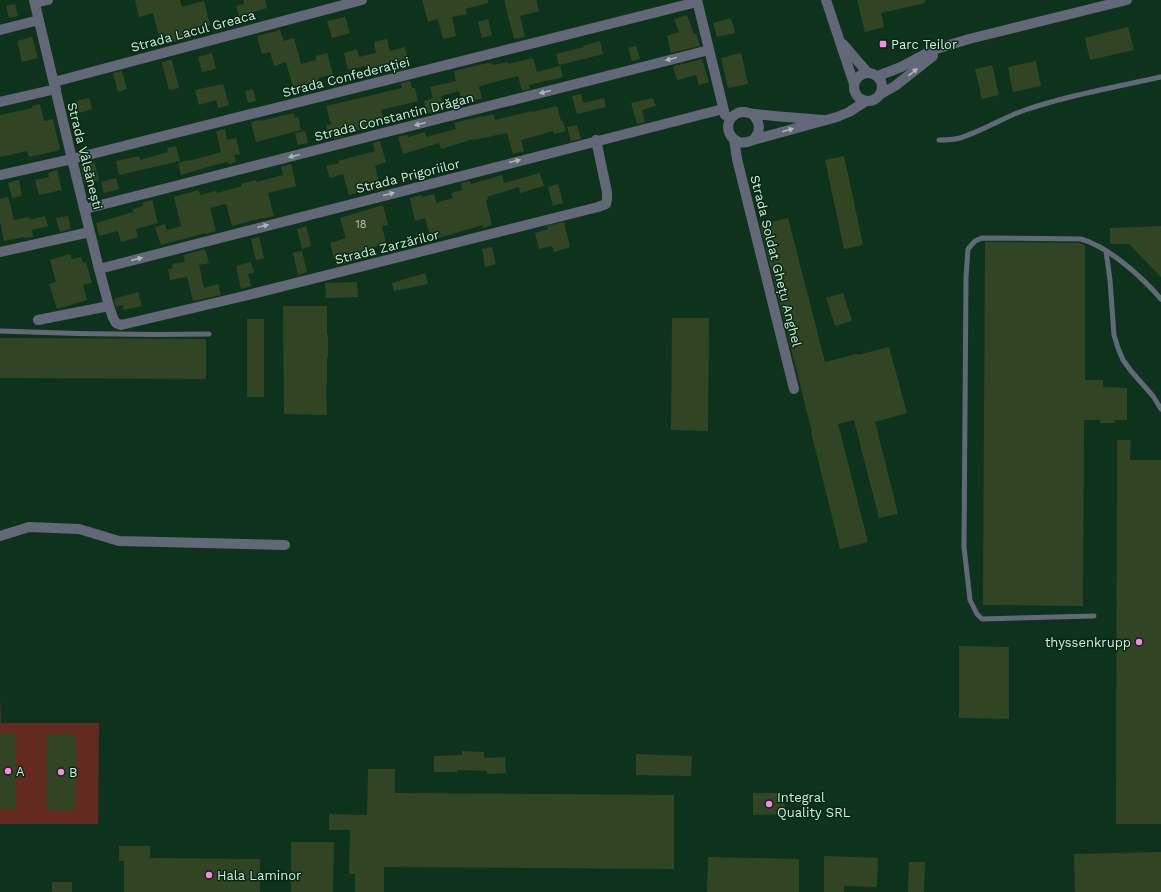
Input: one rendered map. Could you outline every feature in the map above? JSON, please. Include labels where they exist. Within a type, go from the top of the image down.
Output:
[{"type":"street","points":[[35,2],[48,0]]},
{"type":"street","name":"Strada Lacul Greaca","points":[[0,102],[55,85],[362,0]]},
{"type":"street","points":[[826,0],[855,89],[862,100],[866,101]]},
{"type":"street","points":[[878,76],[948,45],[1127,0]]},
{"type":"street","points":[[697,1],[729,131],[734,139],[743,143],[843,115],[866,101],[874,100],[895,86],[924,62],[948,45]]},
{"type":"street","name":"Strada Confederației","points":[[0,175],[72,159],[697,1]]},
{"type":"street","name":"Strada Vâlsănești","points":[[35,2],[84,209],[114,321]]},
{"type":"street","points":[[0,30],[39,20]]},
{"type":"street","points":[[839,39],[867,72],[878,76],[883,84],[881,94]]},
{"type":"street","name":"Strada Constantin Drăgan","points":[[84,209],[709,50]]},
{"type":"street","points":[[854,109],[856,79],[867,72]]},
{"type":"street","points":[[723,109],[737,113]]},
{"type":"street","name":"Strada Prigoriilor","points":[[99,269],[596,140],[723,109]]},
{"type":"street","points":[[728,126],[732,116],[742,112],[823,120]]},
{"type":"street","points":[[752,114],[756,118],[759,127],[753,140]]},
{"type":"street","name":"Strada Soldat Ghețu Anghel","points":[[734,139],[794,389]]},
{"type":"street","name":"Strada Zarzărilor","points":[[114,321],[121,325],[598,208],[606,204],[608,199],[596,140]]},
{"type":"street","points":[[0,252],[90,232]]},
{"type":"street","points":[[38,320],[109,306]]},
{"type":"street","points":[[0,536],[29,527],[79,529],[119,541],[285,545]]},
{"type":"lane","points":[[939,140],[959,138],[979,131],[1025,110],[1058,100],[1161,77]]},
{"type":"lane","points":[[1094,616],[982,619],[977,614],[970,600],[964,547],[966,277],[968,249],[975,241],[982,238],[1081,239],[1092,242],[1126,265],[1161,299]]},
{"type":"lane","points":[[1106,251],[1114,334],[1118,348],[1131,371],[1153,396],[1161,409]]},
{"type":"lane","points":[[112,334],[114,321]]},
{"type":"lane","points":[[0,331],[65,334],[209,334]]},
{"type":"shaded area","points":[[0,697],[1,723],[99,723],[98,824],[0,824]]},
{"type":"building","points":[[135,0],[180,0],[182,7],[204,1],[210,25],[190,30],[192,38],[169,43],[168,39],[160,41],[153,13],[139,17]]},
{"type":"building","points":[[243,0],[265,0],[267,8],[239,16],[236,6],[244,4]]},
{"type":"building","points":[[422,0],[488,0],[488,3],[465,9],[467,14],[452,17],[456,36],[443,39],[438,19],[428,22]]},
{"type":"building","points":[[504,0],[536,0],[539,11],[520,16],[525,37],[514,39]]},
{"type":"building","points":[[857,0],[925,0],[925,3],[881,13],[884,27],[865,32]]},
{"type":"building","points":[[15,4],[18,16],[9,18],[6,6]]},
{"type":"building","points":[[687,15],[694,34],[696,33],[700,46],[671,53],[667,36],[679,32],[674,19]]},
{"type":"building","points":[[345,17],[350,33],[332,38],[327,21]]},
{"type":"building","points":[[731,18],[735,33],[717,37],[713,23]]},
{"type":"building","points":[[488,19],[492,35],[482,38],[478,22]]},
{"type":"building","points":[[1128,27],[1134,50],[1090,60],[1085,38]]},
{"type":"building","points":[[280,30],[284,41],[294,38],[301,64],[316,60],[316,56],[327,53],[333,74],[318,78],[319,81],[301,86],[303,90],[294,92],[286,62],[274,66],[270,52],[262,54],[257,36]]},
{"type":"building","points":[[32,37],[38,58],[22,62],[17,41]]},
{"type":"building","points":[[387,39],[390,51],[405,47],[410,67],[397,71],[396,68],[379,72],[379,74],[368,77],[365,66],[348,70],[344,53],[357,49],[359,57],[376,53],[374,42]]},
{"type":"building","points":[[600,41],[603,54],[559,65],[556,54],[584,47],[583,46]]},
{"type":"building","points":[[636,46],[640,59],[632,61],[628,48]]},
{"type":"building","points":[[212,53],[216,69],[202,72],[198,57]]},
{"type":"building","points":[[741,53],[748,84],[728,88],[721,58]]},
{"type":"building","points":[[533,58],[537,72],[560,66],[563,77],[529,85],[530,89],[522,91],[518,76],[479,86],[482,98],[462,104],[459,91],[441,96],[445,110],[427,114],[424,101],[433,98],[430,87],[456,81],[454,71],[483,64],[492,63],[493,65],[508,62],[508,64]]},
{"type":"building","points":[[702,59],[709,82],[699,85],[696,75],[677,80],[674,66]]},
{"type":"building","points":[[172,60],[179,88],[169,90],[162,62]]},
{"type":"building","points":[[1036,61],[1041,86],[1013,92],[1008,67]]},
{"type":"building","points":[[992,65],[999,95],[982,99],[975,69]]},
{"type":"building","points":[[122,71],[127,89],[118,92],[113,73]]},
{"type":"building","points":[[410,81],[412,88],[415,88],[418,101],[381,110],[384,121],[379,122],[379,125],[342,134],[343,137],[334,139],[333,133],[328,134],[326,125],[331,124],[326,106],[402,88],[401,83]]},
{"type":"building","points":[[223,84],[229,105],[218,108],[216,100],[199,105],[195,90]]},
{"type":"building","points":[[253,89],[256,101],[248,103],[245,91]]},
{"type":"building","points":[[581,94],[583,103],[604,98],[606,107],[577,114],[572,96]]},
{"type":"building","points":[[89,98],[92,109],[79,113],[76,101]]},
{"type":"building","points":[[653,98],[656,106],[642,110],[645,122],[637,124],[631,103]]},
{"type":"building","points":[[40,104],[44,121],[53,119],[60,150],[29,157],[27,151],[0,157],[0,115],[32,108],[32,106]]},
{"type":"building","points":[[557,106],[561,121],[563,121],[566,131],[554,134],[553,131],[521,140],[524,151],[513,154],[507,133],[473,139],[441,149],[439,143],[403,154],[398,137],[408,135],[408,137],[425,132],[426,137],[456,129],[454,123],[482,116],[494,114],[495,120]]},
{"type":"building","points":[[294,113],[295,118],[298,117],[301,130],[256,142],[251,122]]},
{"type":"building","points":[[577,125],[581,139],[571,141],[567,127]]},
{"type":"building","points":[[225,129],[227,140],[236,138],[240,154],[234,155],[236,162],[214,165],[181,175],[178,163],[221,152],[216,131]]},
{"type":"building","points":[[305,131],[308,143],[298,145],[295,133]]},
{"type":"building","points":[[380,141],[386,162],[375,166],[380,187],[349,195],[343,174],[330,178],[326,166],[339,163],[338,161],[375,151],[373,143]]},
{"type":"building","points":[[176,146],[180,161],[119,175],[116,161],[139,156],[140,160],[168,152],[167,148]]},
{"type":"building","points":[[844,156],[863,245],[844,249],[825,160]]},
{"type":"building","points":[[94,161],[99,180],[85,184],[80,164]]},
{"type":"building","points":[[291,164],[296,186],[268,193],[274,216],[232,226],[226,204],[210,208],[216,231],[161,245],[155,227],[165,224],[167,230],[181,226],[174,197],[199,190],[200,195],[216,191],[217,193],[242,186],[241,184],[256,180],[257,182],[283,175],[281,167]]},
{"type":"building","points":[[57,170],[62,190],[39,195],[35,180],[49,177],[48,173]]},
{"type":"building","points":[[540,173],[544,186],[520,193],[519,187],[487,197],[488,200],[486,200],[492,225],[483,228],[483,225],[431,240],[425,218],[415,221],[410,198],[434,194],[436,203],[453,198],[451,193],[462,190],[461,183],[470,181],[471,184],[502,175],[504,183]]},
{"type":"building","points":[[116,178],[119,189],[104,193],[101,182]]},
{"type":"building","points":[[19,180],[22,196],[12,198],[8,183]]},
{"type":"building","points":[[558,184],[563,203],[553,206],[548,187]]},
{"type":"building","points":[[8,197],[14,220],[29,217],[29,220],[45,216],[48,226],[32,230],[33,237],[24,237],[4,241],[0,221],[0,199]]},
{"type":"building","points":[[152,200],[158,223],[136,229],[138,237],[121,242],[118,231],[99,236],[96,223],[133,212],[133,209],[143,206],[142,203]]},
{"type":"building","points":[[383,205],[388,225],[382,226],[386,243],[362,251],[364,258],[336,266],[330,243],[346,238],[340,218]]},
{"type":"building","points":[[68,216],[71,229],[60,232],[56,218]]},
{"type":"building","points":[[788,218],[825,362],[889,347],[907,413],[875,422],[898,514],[879,518],[854,420],[838,424],[868,542],[840,549],[760,225]]},
{"type":"building","points":[[564,222],[570,247],[554,252],[552,246],[539,249],[535,233],[548,229],[547,226]]},
{"type":"building","points":[[306,226],[311,246],[302,249],[297,229]]},
{"type":"building","points":[[1161,226],[1161,277],[1129,244],[1110,244],[1110,228]]},
{"type":"building","points":[[259,237],[264,258],[256,260],[251,239]]},
{"type":"building","points":[[985,242],[1080,243],[1085,245],[1085,380],[1103,380],[1103,387],[1127,388],[1127,420],[1115,420],[1115,423],[1100,423],[1100,420],[1084,420],[1083,606],[983,605]]},
{"type":"building","points":[[492,247],[496,264],[485,267],[482,249]]},
{"type":"building","points":[[205,249],[209,263],[199,265],[204,288],[218,284],[221,295],[193,301],[187,277],[170,280],[168,269],[173,268],[172,264],[185,262],[183,255]]},
{"type":"building","points":[[302,251],[307,272],[298,275],[293,253]]},
{"type":"building","points":[[70,254],[72,259],[81,257],[83,263],[86,262],[92,283],[83,285],[87,300],[57,309],[49,284],[56,282],[50,260]]},
{"type":"building","points":[[251,262],[254,273],[248,274],[251,286],[241,289],[236,266]]},
{"type":"building","points":[[425,273],[428,284],[394,291],[392,283]]},
{"type":"building","points":[[357,282],[358,297],[326,298],[325,283]]},
{"type":"building","points":[[138,292],[142,306],[124,310],[122,305],[116,307],[114,299]]},
{"type":"building","points":[[843,293],[852,321],[835,326],[826,298]]},
{"type":"building","points":[[283,306],[327,306],[327,415],[284,414]]},
{"type":"building","points":[[672,318],[709,318],[708,431],[671,430]]},
{"type":"building","points":[[247,319],[264,319],[264,397],[247,397]]},
{"type":"building","points":[[0,338],[206,339],[206,379],[0,378]]},
{"type":"building","name":"thyssenkrupp","points":[[1117,440],[1131,440],[1130,460],[1161,460],[1161,824],[1116,824]]},
{"type":"building","points":[[959,646],[1009,647],[1009,719],[959,718]]},
{"type":"building","name":"A","points":[[0,733],[16,733],[16,809],[0,809]]},
{"type":"building","name":"B","points":[[47,734],[76,735],[75,811],[47,810]]},
{"type":"building","points":[[462,751],[484,752],[484,758],[505,757],[506,773],[487,774],[487,771],[457,770],[457,772],[434,772],[434,756],[462,755]]},
{"type":"building","points":[[636,754],[692,756],[691,776],[636,775]]},
{"type":"building","points":[[368,769],[395,769],[395,793],[674,795],[674,869],[384,867],[384,892],[355,892],[355,874],[349,874],[350,830],[329,830],[329,814],[367,815]]},
{"type":"building","name":"Integral Quality SRL","points":[[753,793],[784,793],[785,814],[753,815]]},
{"type":"building","points":[[291,842],[334,842],[333,892],[291,892]]},
{"type":"building","name":"Hala Laminor","points":[[119,846],[150,846],[150,858],[260,859],[260,892],[124,892],[124,861],[119,861]]},
{"type":"building","points":[[1161,852],[1161,892],[1075,892],[1074,854]]},
{"type":"building","points":[[824,856],[878,858],[877,887],[844,886],[844,892],[824,892]]},
{"type":"building","points":[[708,857],[799,859],[799,892],[707,892]]},
{"type":"building","points":[[909,862],[925,862],[924,892],[908,892]]},
{"type":"building","points":[[52,882],[72,882],[72,892],[52,892]]},
{"type":"place","name":"Parc Teilor","points":[[883,44]]},
{"type":"place","name":"thyssenkrupp","points":[[1139,642]]},
{"type":"place","name":"A","points":[[8,771]]},
{"type":"place","name":"B","points":[[61,772]]},
{"type":"place","name":"Integral Quality SRL","points":[[769,804]]},
{"type":"place","name":"Hala Laminor","points":[[209,875]]}]
